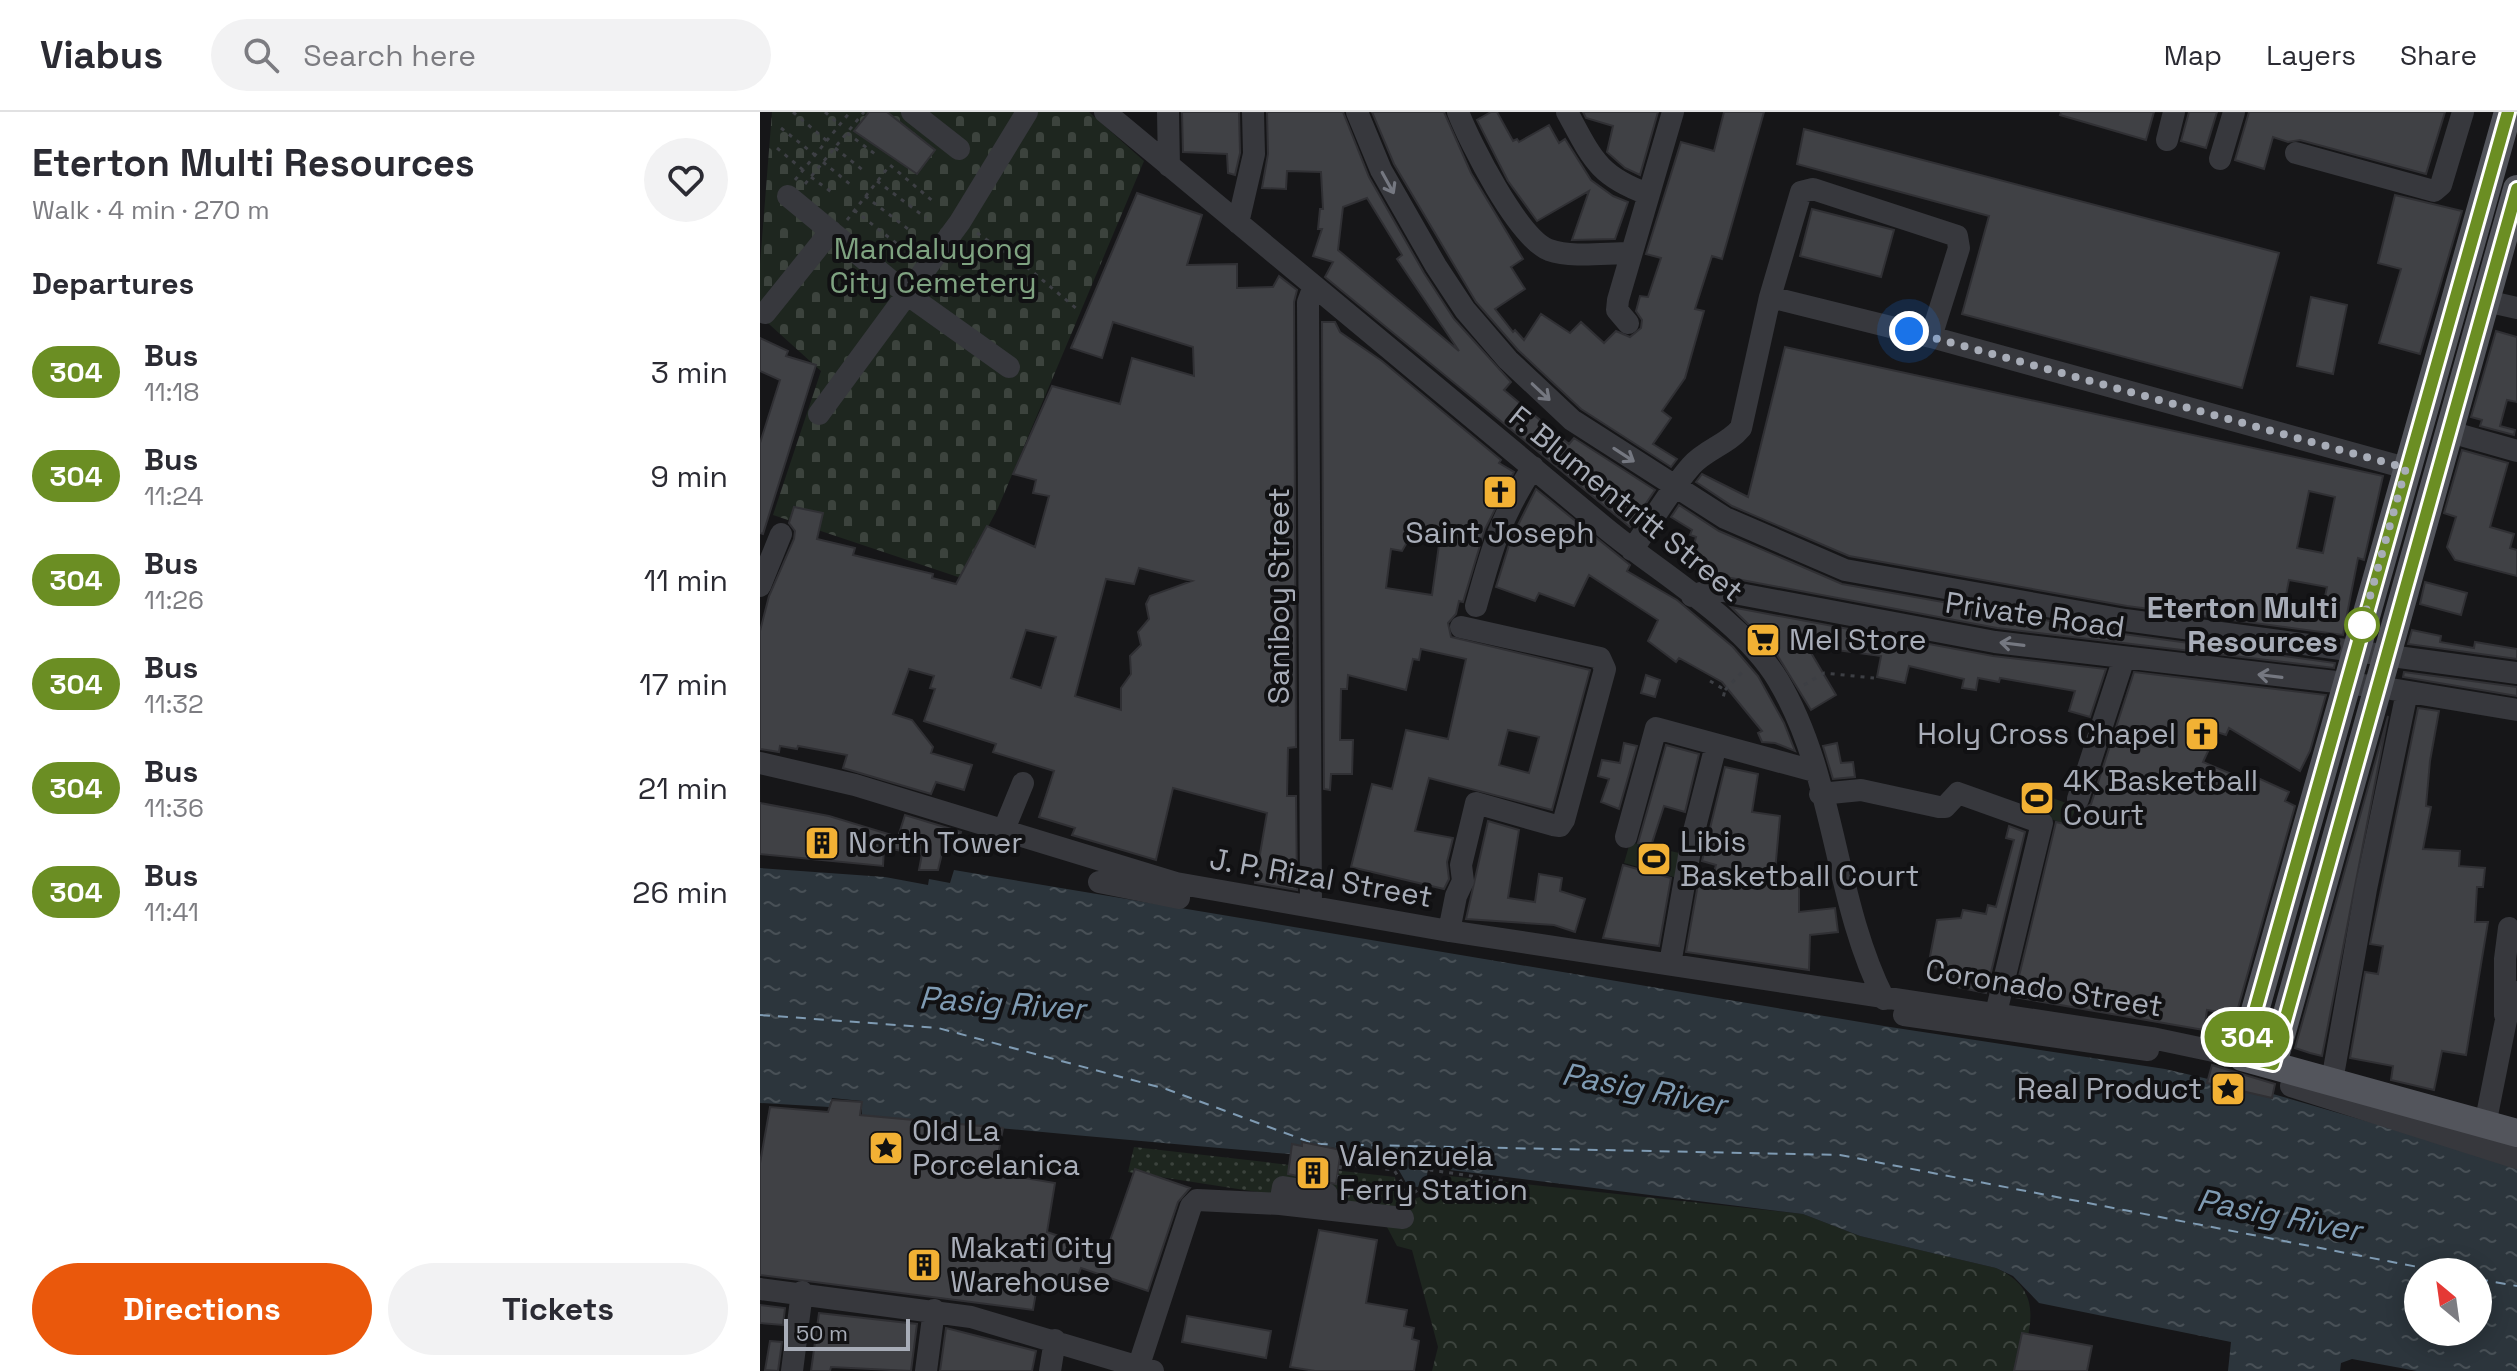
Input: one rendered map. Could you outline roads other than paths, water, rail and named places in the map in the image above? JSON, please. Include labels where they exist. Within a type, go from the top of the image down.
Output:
[{"type":"main road","points":[[2242,1057],[2348,685],[2355,649],[2503,113]]},
{"type":"main road","points":[[2273,1064],[2486,301],[2508,254],[2517,189]]},
{"type":"main road","name":"Coronado Street","points":[[2242,1057],[2517,1133]]},
{"type":"street","points":[[912,112],[959,149]]},
{"type":"street","points":[[819,414],[960,222],[1027,112]]},
{"type":"street","name":"F. Blumentritt Street","points":[[1105,112],[1632,550],[1692,596],[1759,655],[1786,695],[1814,771],[1855,926],[1884,999]]},
{"type":"street","points":[[1168,112],[1169,166]]},
{"type":"street","points":[[1238,223],[1254,154],[1253,112]]},
{"type":"street","points":[[1357,112],[1381,170],[1465,310],[1508,360],[1572,420],[1675,489],[1725,518],[1845,570],[2125,620],[2517,673]]},
{"type":"street","points":[[1458,112],[1493,178],[1538,245],[1557,252],[1629,253]]},
{"type":"street","points":[[1567,112],[1605,174],[1616,183],[1648,194]]},
{"type":"street","points":[[1628,323],[1617,310],[1629,253],[1673,112]]},
{"type":"street","points":[[2167,140],[2174,112]]},
{"type":"street","points":[[2220,159],[2234,112]]},
{"type":"street","points":[[2296,153],[2434,191],[2441,185],[2463,112]]},
{"type":"street","points":[[1632,550],[1702,455],[1730,442],[1741,428],[1770,297],[1801,192],[1813,189],[1957,236],[1959,248],[1931,337]]},
{"type":"street","points":[[792,192],[834,233],[908,295],[1009,367]]},
{"type":"street","points":[[765,313],[834,233]]},
{"type":"street","name":"Saniboy Street","points":[[1311,906],[1308,302],[1314,286]]},
{"type":"street","points":[[1770,297],[1931,337],[2406,468]]},
{"type":"street","points":[[2486,301],[2517,308]]},
{"type":"street","points":[[2450,432],[2517,451]]},
{"type":"street","points":[[1476,606],[1496,532],[1506,508],[1533,467]]},
{"type":"street","points":[[760,586],[781,534]]},
{"type":"street","name":"Private Road","points":[[1692,596],[1713,589],[1995,642],[2379,687],[2517,710]]},
{"type":"street","points":[[1449,931],[1456,896],[1463,881],[1461,865],[1476,803],[1560,826],[1605,669],[1600,658],[1461,627]]},
{"type":"street","points":[[2078,799],[2124,658]]},
{"type":"street","points":[[2332,1081],[2366,889],[2407,692]]},
{"type":"street","points":[[1626,837],[1656,728],[1814,771]]},
{"type":"street","points":[[1670,964],[1692,839],[1716,745]]},
{"type":"street","name":"J. P. Rizal Street","points":[[760,763],[855,785],[1176,883],[1449,931],[1884,999]]},
{"type":"street","points":[[1003,832],[1023,783]]},
{"type":"street","points":[[1820,794],[1861,790],[1945,807],[1958,793],[2042,823],[1996,1013]]},
{"type":"street","points":[[1099,882],[1219,906],[1532,950],[1945,1022],[2148,1050]]},
{"type":"street","points":[[2511,1011],[2505,959],[2514,927]]},
{"type":"street","points":[[2485,1125],[2517,992]]},
{"type":"street","name":"Coronado Street","points":[[1884,999],[2152,1038],[2242,1057]]},
{"type":"street","points":[[2291,1086],[2517,1158]]},
{"type":"street","points":[[760,1289],[934,1310],[1055,1340],[1146,1370],[1191,1206],[1205,1198],[1403,1218]]},
{"type":"street","points":[[792,1371],[802,1292]]},
{"type":"street","points":[[926,1371],[934,1310]]},
{"type":"street","points":[[1050,1371],[1055,1340]]},
{"type":"water","name":"Pasig River","points":[[760,868],[885,877],[928,885],[929,879],[950,883],[954,870],[1890,1027],[2165,1069],[2273,1094],[2517,1165],[2517,1371],[2417,1371],[2352,1359],[2341,1363],[2340,1371],[2228,1371],[2231,1342],[2039,1303],[2013,1276],[1996,1268],[1860,1236],[1803,1214],[1434,1168],[1428,1169],[1426,1181],[1420,1181],[1418,1187],[1408,1186],[1397,1167],[1340,1160],[1340,1149],[1303,1142],[1302,1146],[1292,1145],[1290,1154],[862,1117],[862,1101],[832,1098],[829,1107],[760,1103]]},
{"type":"place","name":"Saint Joseph","points":[[1500,492]]},
{"type":"place","name":"Eterton Multi Resources","points":[[2362,625]]},
{"type":"place","name":"Mel Store","points":[[1763,640]]},
{"type":"place","name":"Holy Cross Chapel","points":[[2202,734]]},
{"type":"place","name":"4K Basketball Court","points":[[2037,798]]},
{"type":"place","name":"North Tower","points":[[822,843]]},
{"type":"place","name":"Libis Basketball Court","points":[[1654,859]]},
{"type":"place","name":"Real Product","points":[[2228,1089]]},
{"type":"place","name":"Old La Porcelanica","points":[[886,1148]]},
{"type":"place","name":"Valenzuela Ferry Station","points":[[1313,1173]]},
{"type":"place","name":"Makati City Warehouse","points":[[924,1265]]},
{"type":"park label","name":"Mandaluyong City Cemetery","points":[[933,266]]}]
